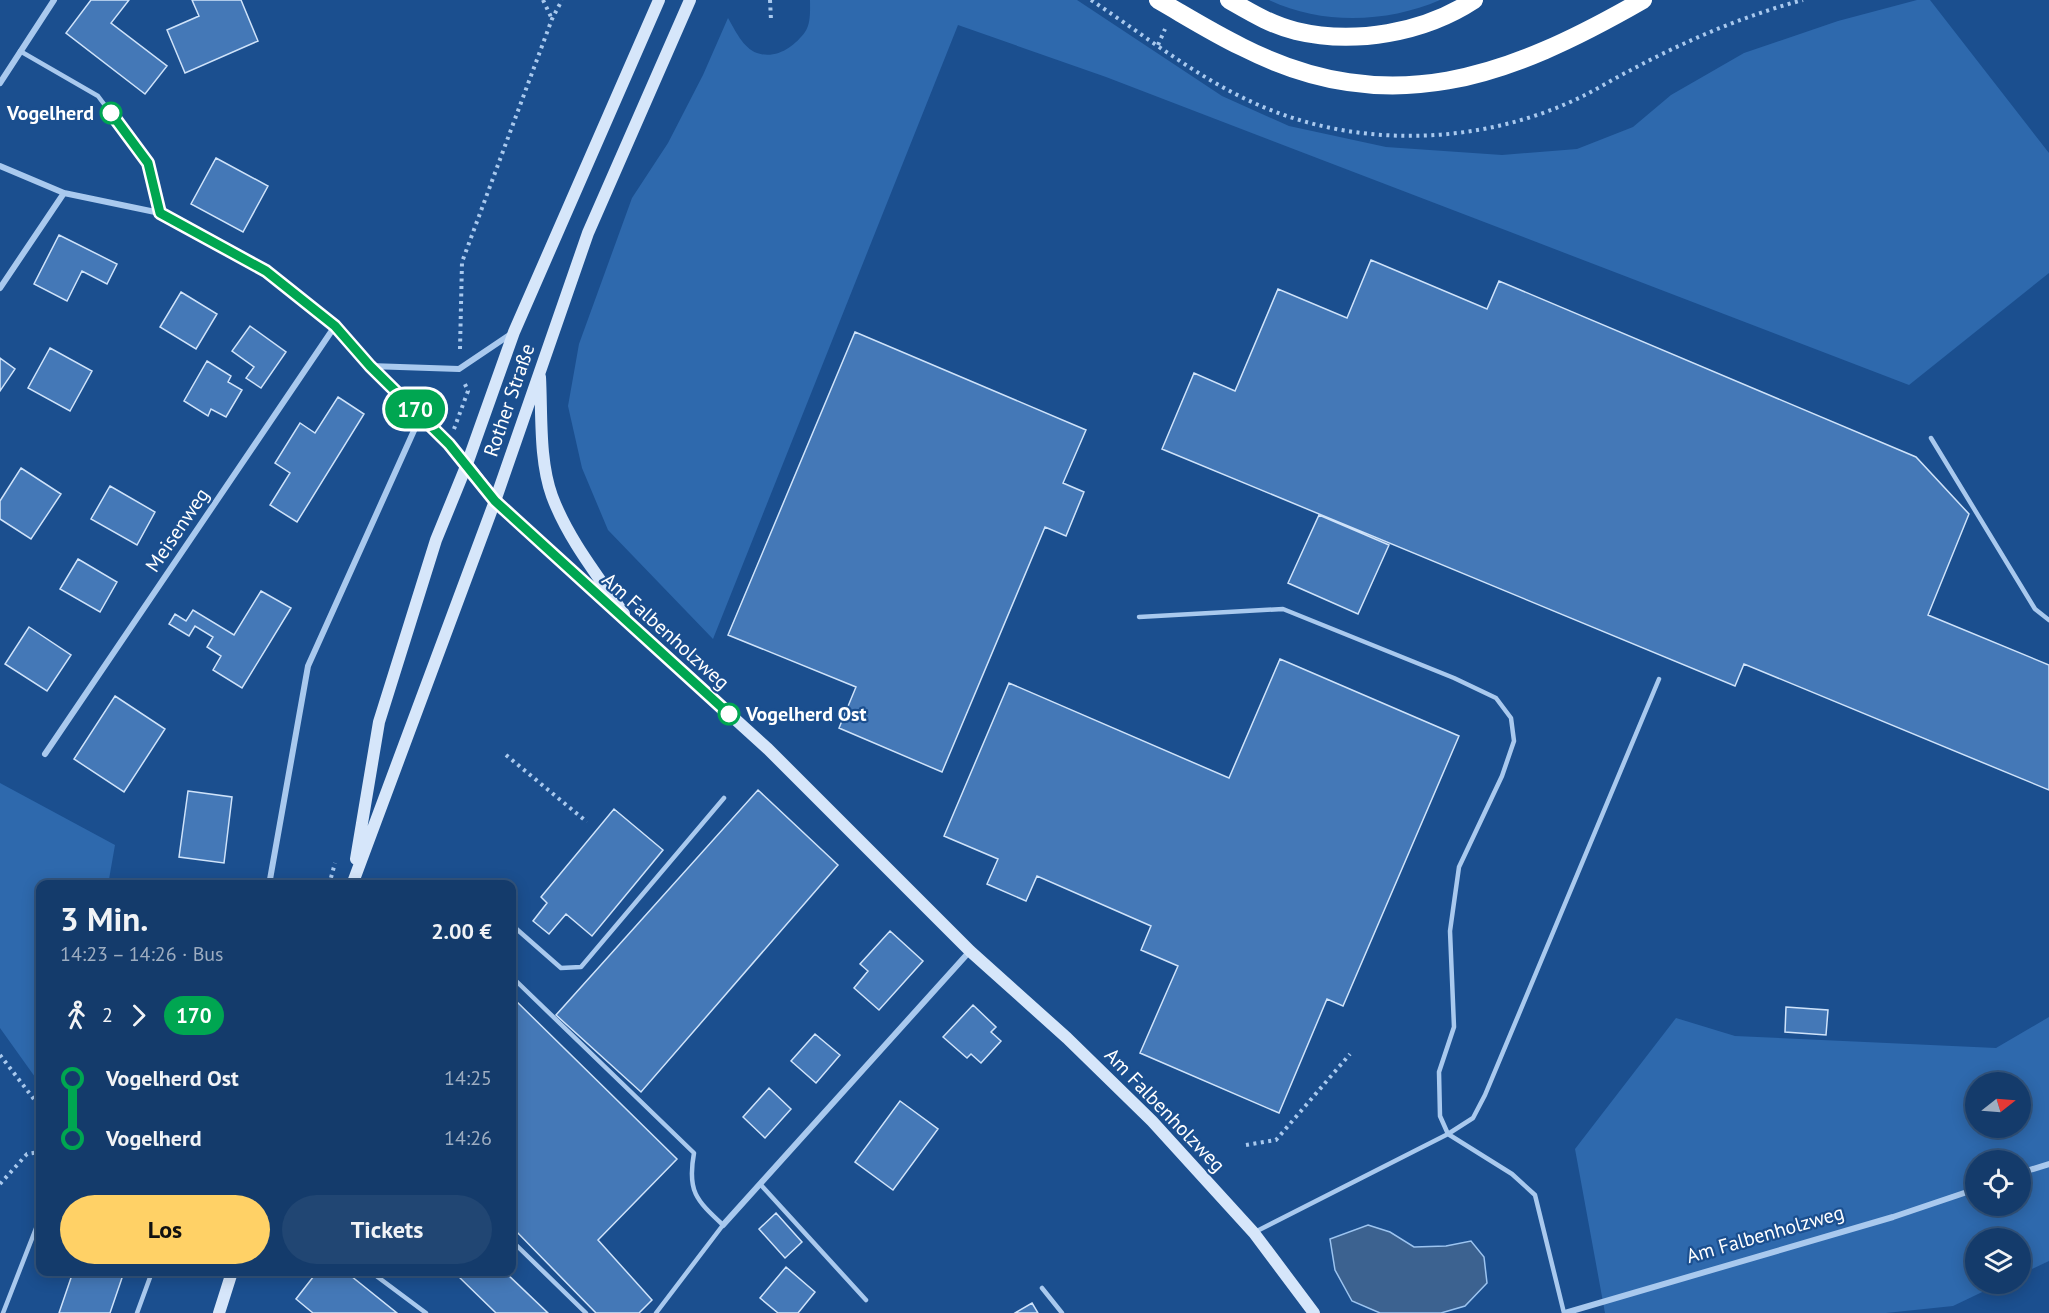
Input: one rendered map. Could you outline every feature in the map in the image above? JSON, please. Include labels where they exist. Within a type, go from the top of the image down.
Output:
[{"type":"highway","points":[[1158,0],[1243,48],[1282,63],[1331,79],[1390,88],[1436,85],[1488,73],[1535,56],[1592,29],[1643,0]]},
{"type":"highway","points":[[1229,0],[1263,20],[1295,31],[1329,36],[1376,35],[1415,27],[1457,11],[1474,0]]},
{"type":"main road","name":"Rother Straße","points":[[353,880],[379,722],[436,540],[467,464],[514,332],[659,0]]},
{"type":"main road","name":"Rother Straße","points":[[354,880],[495,501],[588,233],[690,0]]},
{"type":"main road","points":[[540,370],[543,453],[551,495],[569,533],[636,632]]},
{"type":"main road","name":"Am Falbenholzweg","points":[[467,464],[495,501],[636,632],[768,749],[970,951],[1067,1038],[1152,1121],[1254,1233],[1314,1313]]},
{"type":"main road","points":[[219,1313],[231,1276]]},
{"type":"street","points":[[0,83],[54,0]]},
{"type":"street","points":[[0,166],[64,193],[160,213],[266,271],[335,326],[370,366],[467,464]]},
{"type":"street","points":[[0,288],[64,193]]},
{"type":"street","name":"Meisenweg","points":[[45,754],[335,326]]},
{"type":"street","points":[[370,366],[459,369],[514,332]]},
{"type":"street","points":[[270,880],[308,666],[420,415]]},
{"type":"street","points":[[723,1225],[970,951]]},
{"type":"street","points":[[2031,1170],[2049,1164]]},
{"type":"street","name":"Am Falbenholzweg","points":[[1564,1313],[1893,1217],[1965,1193]]},
{"type":"lane","points":[[20,51],[98,96],[148,163],[160,213]]},
{"type":"lane","points":[[1931,438],[2035,609],[2049,620]]},
{"type":"lane","points":[[1139,617],[1283,609],[1454,678],[1496,698],[1511,718],[1514,741],[1502,776],[1459,867],[1449,931],[1454,1027],[1439,1072],[1440,1116],[1449,1134],[1512,1174],[1535,1195],[1544,1222],[1564,1313]]},
{"type":"lane","points":[[1254,1233],[1449,1134],[1473,1118],[1485,1095],[1659,679]]},
{"type":"lane","points":[[516,929],[561,968],[581,967],[724,798]]},
{"type":"lane","points":[[516,981],[694,1153],[691,1172],[697,1201],[723,1225],[656,1313]]},
{"type":"lane","points":[[760,1184],[866,1300]]},
{"type":"lane","points":[[3,1313],[36,1228]]},
{"type":"lane","points":[[516,1246],[586,1313]]},
{"type":"lane","points":[[137,1313],[151,1276]]},
{"type":"lane","points":[[376,1276],[426,1313]]},
{"type":"lane","points":[[1042,1288],[1062,1313]]},
{"type":"path","points":[[543,0],[552,19]]},
{"type":"path","points":[[770,0],[771,20]]},
{"type":"path","points":[[506,755],[587,822]]},
{"type":"path","points":[[1246,1146],[1276,1140],[1350,1054]]},
{"type":"path","points":[[0,1055],[36,1102]]},
{"type":"path","points":[[0,1184],[27,1154],[36,1153]]},
{"type":"shaded area","points":[[810,0],[1077,0],[1222,96],[1289,126],[1386,147],[1502,155],[1577,149],[1633,127],[1671,95],[1744,53],[1838,21],[1917,0],[1930,0],[2049,153],[2049,273],[1909,385],[1106,77],[958,25],[713,639],[608,530],[582,468],[568,406],[579,344],[632,198],[668,143],[703,75],[728,18],[740,38],[752,51],[771,55],[790,47],[805,32],[809,21]]},
{"type":"shaded area","points":[[1269,0],[1440,0],[1398,13],[1354,18],[1311,14]]},
{"type":"shaded area","points":[[0,783],[115,845],[109,880],[36,880],[36,1078],[0,1028]]},
{"type":"shaded area","points":[[2049,1017],[2049,1261],[2031,1269],[2031,1228],[1965,1228],[1965,1294],[1978,1294],[1953,1306],[1886,1313],[1605,1313],[1575,1149],[1676,1018],[1735,1036],[1996,1048]]},
{"type":"shaded area","points":[[1368,1225],[1390,1232],[1414,1247],[1446,1246],[1471,1241],[1484,1257],[1487,1283],[1465,1306],[1441,1313],[1380,1313],[1352,1301],[1335,1270],[1330,1239]]},
{"type":"building","points":[[91,0],[129,0],[111,23],[167,66],[145,94],[66,33]]},
{"type":"building","points":[[192,0],[241,0],[258,41],[185,73],[167,30],[199,16]]},
{"type":"building","points":[[216,158],[268,186],[243,232],[191,204]]},
{"type":"building","points":[[59,235],[117,264],[107,284],[82,271],[67,301],[34,284]]},
{"type":"building","points":[[1371,260],[1487,309],[1499,281],[1916,457],[1969,514],[1928,615],[2049,665],[2049,790],[1744,664],[1735,686],[1162,449],[1194,373],[1235,391],[1278,289],[1347,318]]},
{"type":"building","points":[[181,292],[217,314],[196,349],[160,327]]},
{"type":"building","points":[[250,326],[286,352],[261,388],[246,378],[254,367],[232,351]]},
{"type":"building","points":[[855,332],[1086,430],[1063,483],[1084,492],[1066,536],[1045,527],[942,772],[839,728],[856,687],[728,635]]},
{"type":"building","points":[[50,348],[92,371],[70,411],[28,388]]},
{"type":"building","points":[[0,358],[15,369],[0,391]]},
{"type":"building","points":[[207,361],[231,376],[228,382],[242,390],[226,417],[211,409],[208,416],[184,401]]},
{"type":"building","points":[[338,397],[364,414],[297,522],[270,505],[290,473],[275,463],[300,423],[315,433]]},
{"type":"building","points":[[21,468],[61,494],[31,539],[0,519],[0,501]]},
{"type":"building","points":[[110,486],[155,512],[137,545],[91,519]]},
{"type":"building","points":[[1319,515],[1389,545],[1358,614],[1288,583]]},
{"type":"building","points":[[78,559],[117,582],[100,612],[60,589]]},
{"type":"building","points":[[261,591],[291,608],[242,688],[213,670],[221,656],[207,647],[213,637],[195,626],[189,636],[169,624],[175,614],[186,621],[193,610],[234,635]]},
{"type":"building","points":[[29,627],[71,655],[47,691],[5,664]]},
{"type":"building","points":[[1280,659],[1459,736],[1343,1006],[1327,999],[1279,1113],[1140,1053],[1178,966],[1141,950],[1151,926],[1037,876],[1026,901],[987,884],[998,859],[944,836],[1009,683],[1229,778]]},
{"type":"building","points":[[115,696],[165,729],[124,792],[74,759]]},
{"type":"building","points":[[758,790],[838,865],[641,1092],[556,1015]]},
{"type":"building","points":[[188,791],[232,797],[224,863],[179,857]]},
{"type":"building","points":[[614,809],[663,850],[592,936],[566,914],[549,934],[533,921],[547,903],[541,897]]},
{"type":"building","points":[[890,931],[923,961],[879,1010],[854,988],[868,971],[860,964]]},
{"type":"building","points":[[516,1001],[677,1159],[598,1240],[652,1300],[639,1313],[596,1313],[516,1231]]},
{"type":"building","points":[[973,1005],[996,1027],[991,1032],[1001,1041],[981,1063],[971,1054],[967,1058],[943,1037]]},
{"type":"building","points":[[1786,1007],[1828,1010],[1826,1035],[1785,1032]]},
{"type":"building","points":[[815,1034],[840,1055],[816,1083],[791,1061]]},
{"type":"building","points":[[769,1088],[791,1109],[765,1138],[743,1117]]},
{"type":"building","points":[[900,1101],[938,1129],[893,1190],[855,1162]]},
{"type":"building","points":[[776,1213],[802,1242],[785,1258],[759,1229]]},
{"type":"building","points":[[786,1267],[815,1292],[798,1313],[778,1313],[760,1298]]},
{"type":"building","points":[[72,1276],[123,1276],[110,1313],[59,1313]]},
{"type":"building","points":[[314,1276],[351,1276],[397,1313],[313,1313],[296,1299]]},
{"type":"building","points":[[509,1276],[548,1313],[496,1313],[459,1277]]},
{"type":"building","points":[[1032,1303],[1038,1313],[1015,1313]]},
{"type":"bus line","name":"170","points":[[111,113],[148,163],[160,213],[266,271],[335,326],[370,366],[449,444],[495,501],[636,632],[729,714]]},
{"type":"place","name":"Vogelherd","points":[[111,113]]},
{"type":"place","name":"Vogelherd Ost","points":[[729,714]]}]
